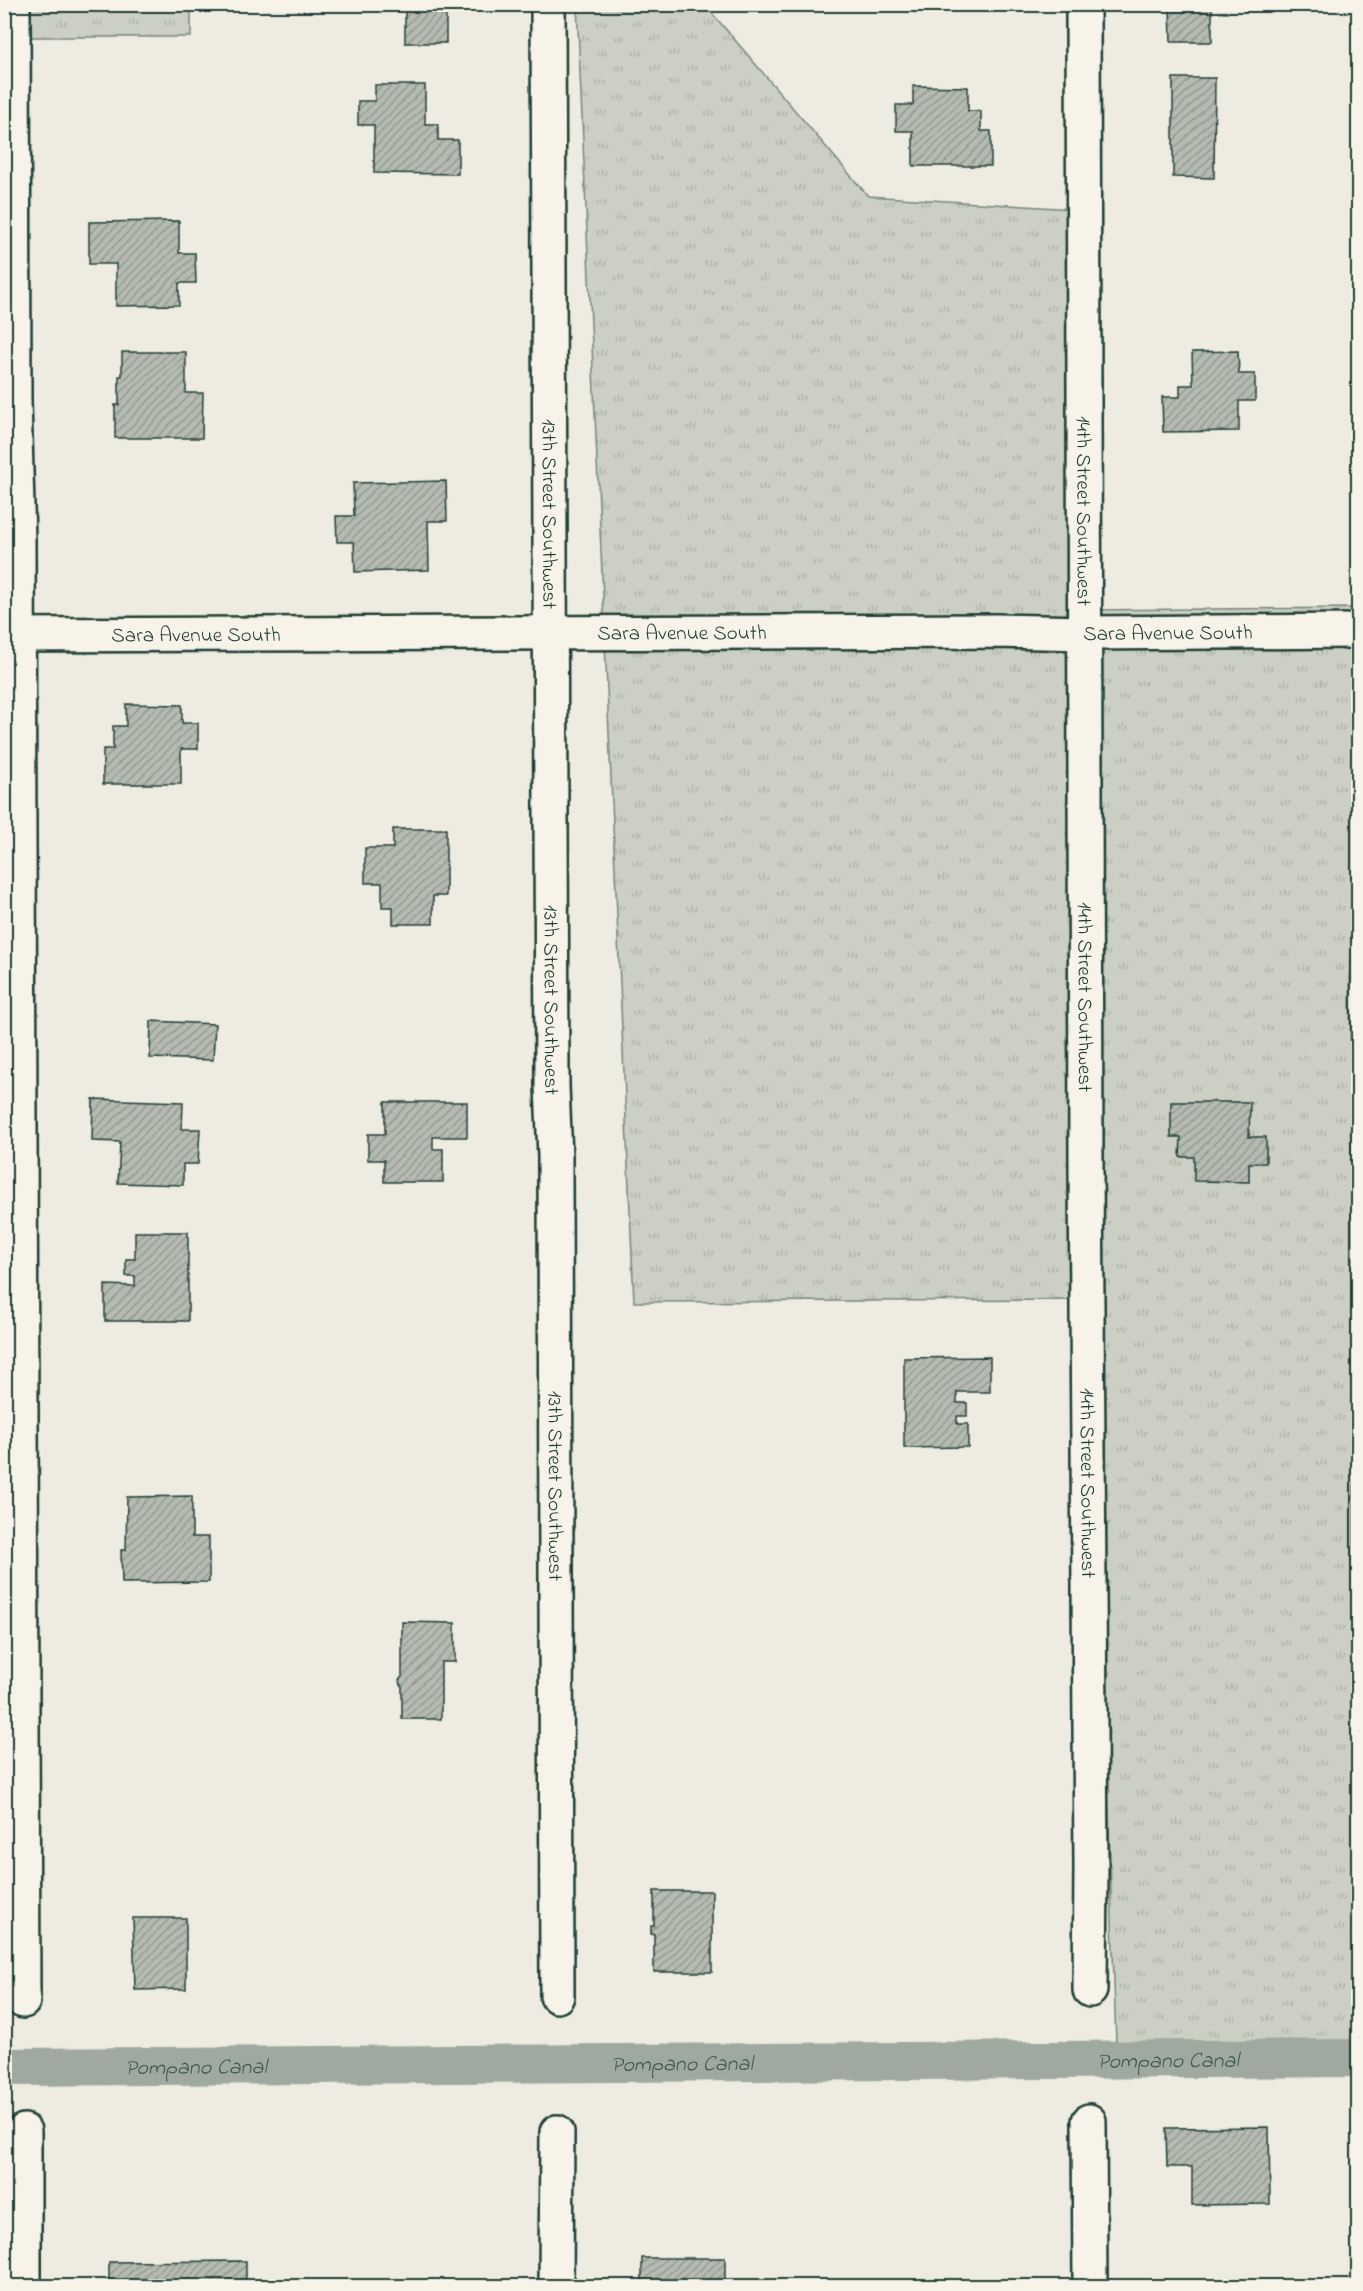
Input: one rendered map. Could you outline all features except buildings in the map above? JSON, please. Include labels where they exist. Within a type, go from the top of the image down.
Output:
[{"type":"street","points":[[13,4],[14,401],[18,541],[10,635],[23,2001]]},
{"type":"street","name":"13th Street Southwest","points":[[548,4],[556,1996]]},
{"type":"street","name":"14th Street Southwest","points":[[1083,4],[1090,1990]]},
{"type":"street","name":"Sara Avenue South","points":[[10,635],[1359,631]]},
{"type":"street","points":[[1089,2121],[1090,2286]]},
{"type":"street","points":[[24,2131],[24,2286]]},
{"type":"street","points":[[556,2132],[556,2286]]},
{"type":"green space","points":[[5,5],[191,5],[191,37],[5,37]]},
{"type":"green space","points":[[577,5],[705,5],[868,196],[1072,209],[1074,610],[1358,608],[1358,961],[1350,961],[1358,2073],[1117,2074],[1092,1300],[634,1302]]},
{"type":"waterway","name":"Pompano Canal","points":[[4,2067],[1358,2058]]}]
